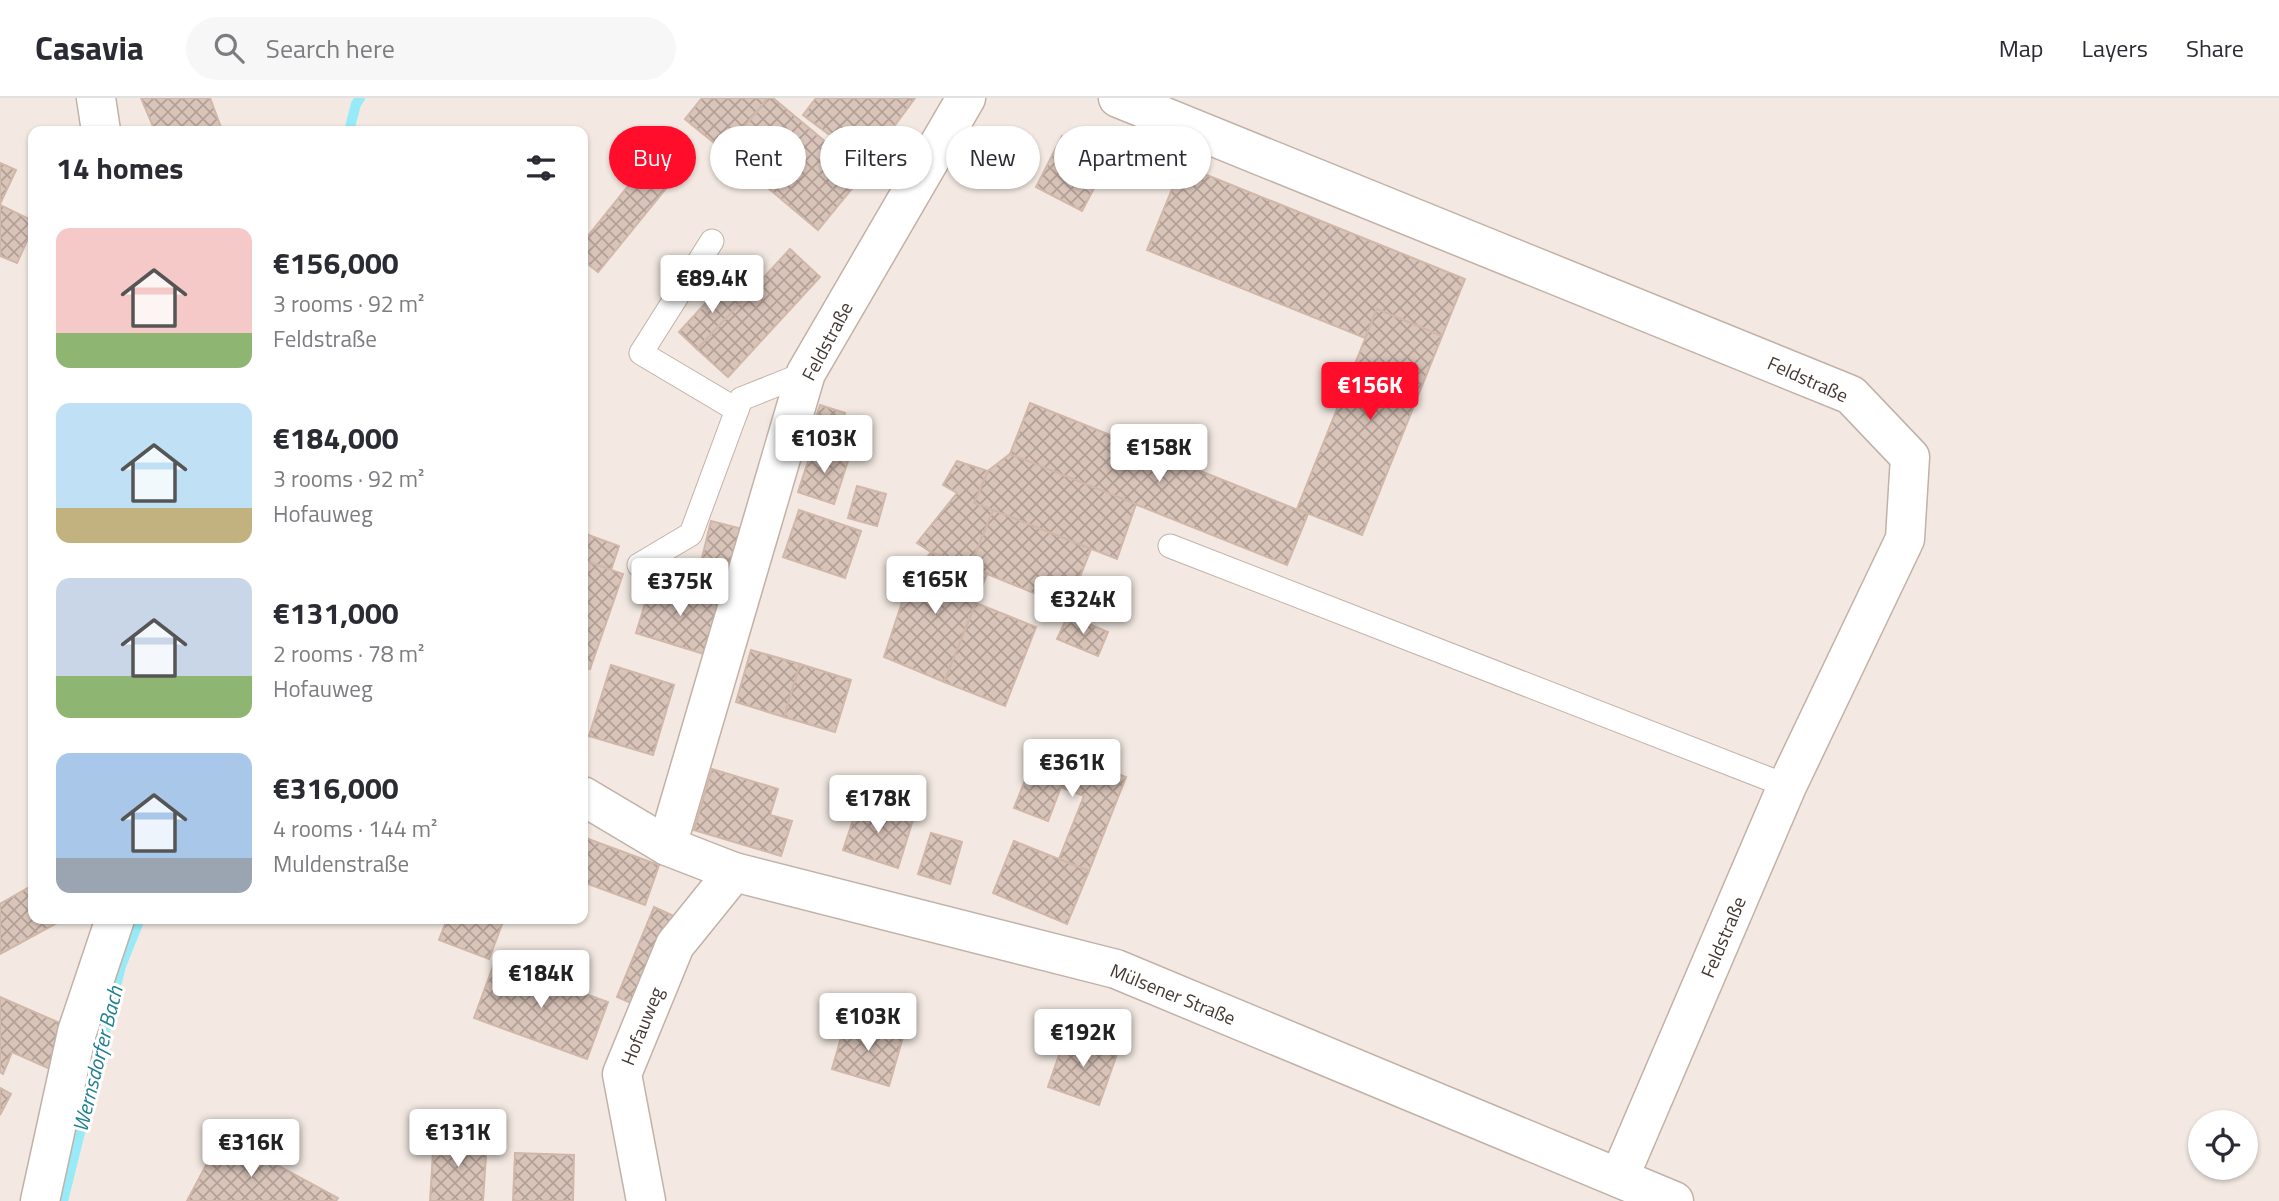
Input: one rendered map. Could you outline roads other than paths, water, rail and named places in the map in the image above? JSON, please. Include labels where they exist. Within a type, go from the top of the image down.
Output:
[{"type":"street","points":[[96,98],[100,126]]},
{"type":"street","name":"Feldstraße","points":[[667,846],[806,373],[965,98]]},
{"type":"street","name":"Feldstraße","points":[[1118,98],[1851,395],[1910,457],[1905,539],[1787,786],[1619,1178]]},
{"type":"street","name":"Mülsener Straße","points":[[588,799],[667,846],[734,872],[1116,969],[1674,1201]]},
{"type":"street","name":"Hofauweg","points":[[646,1201],[622,1074],[675,945],[734,872]]},
{"type":"street","points":[[40,1201],[77,1032],[113,924]]},
{"type":"lane","points":[[712,241],[641,353],[737,410]]},
{"type":"lane","points":[[639,565],[691,534],[741,399],[806,373]]},
{"type":"lane","points":[[1170,546],[1787,786]]},
{"type":"waterway","name":"Wernsdorfer Bach","points":[[350,126],[360,98]]},
{"type":"waterway","name":"Wernsdorfer Bach","points":[[63,1201],[121,966],[138,924]]}]
